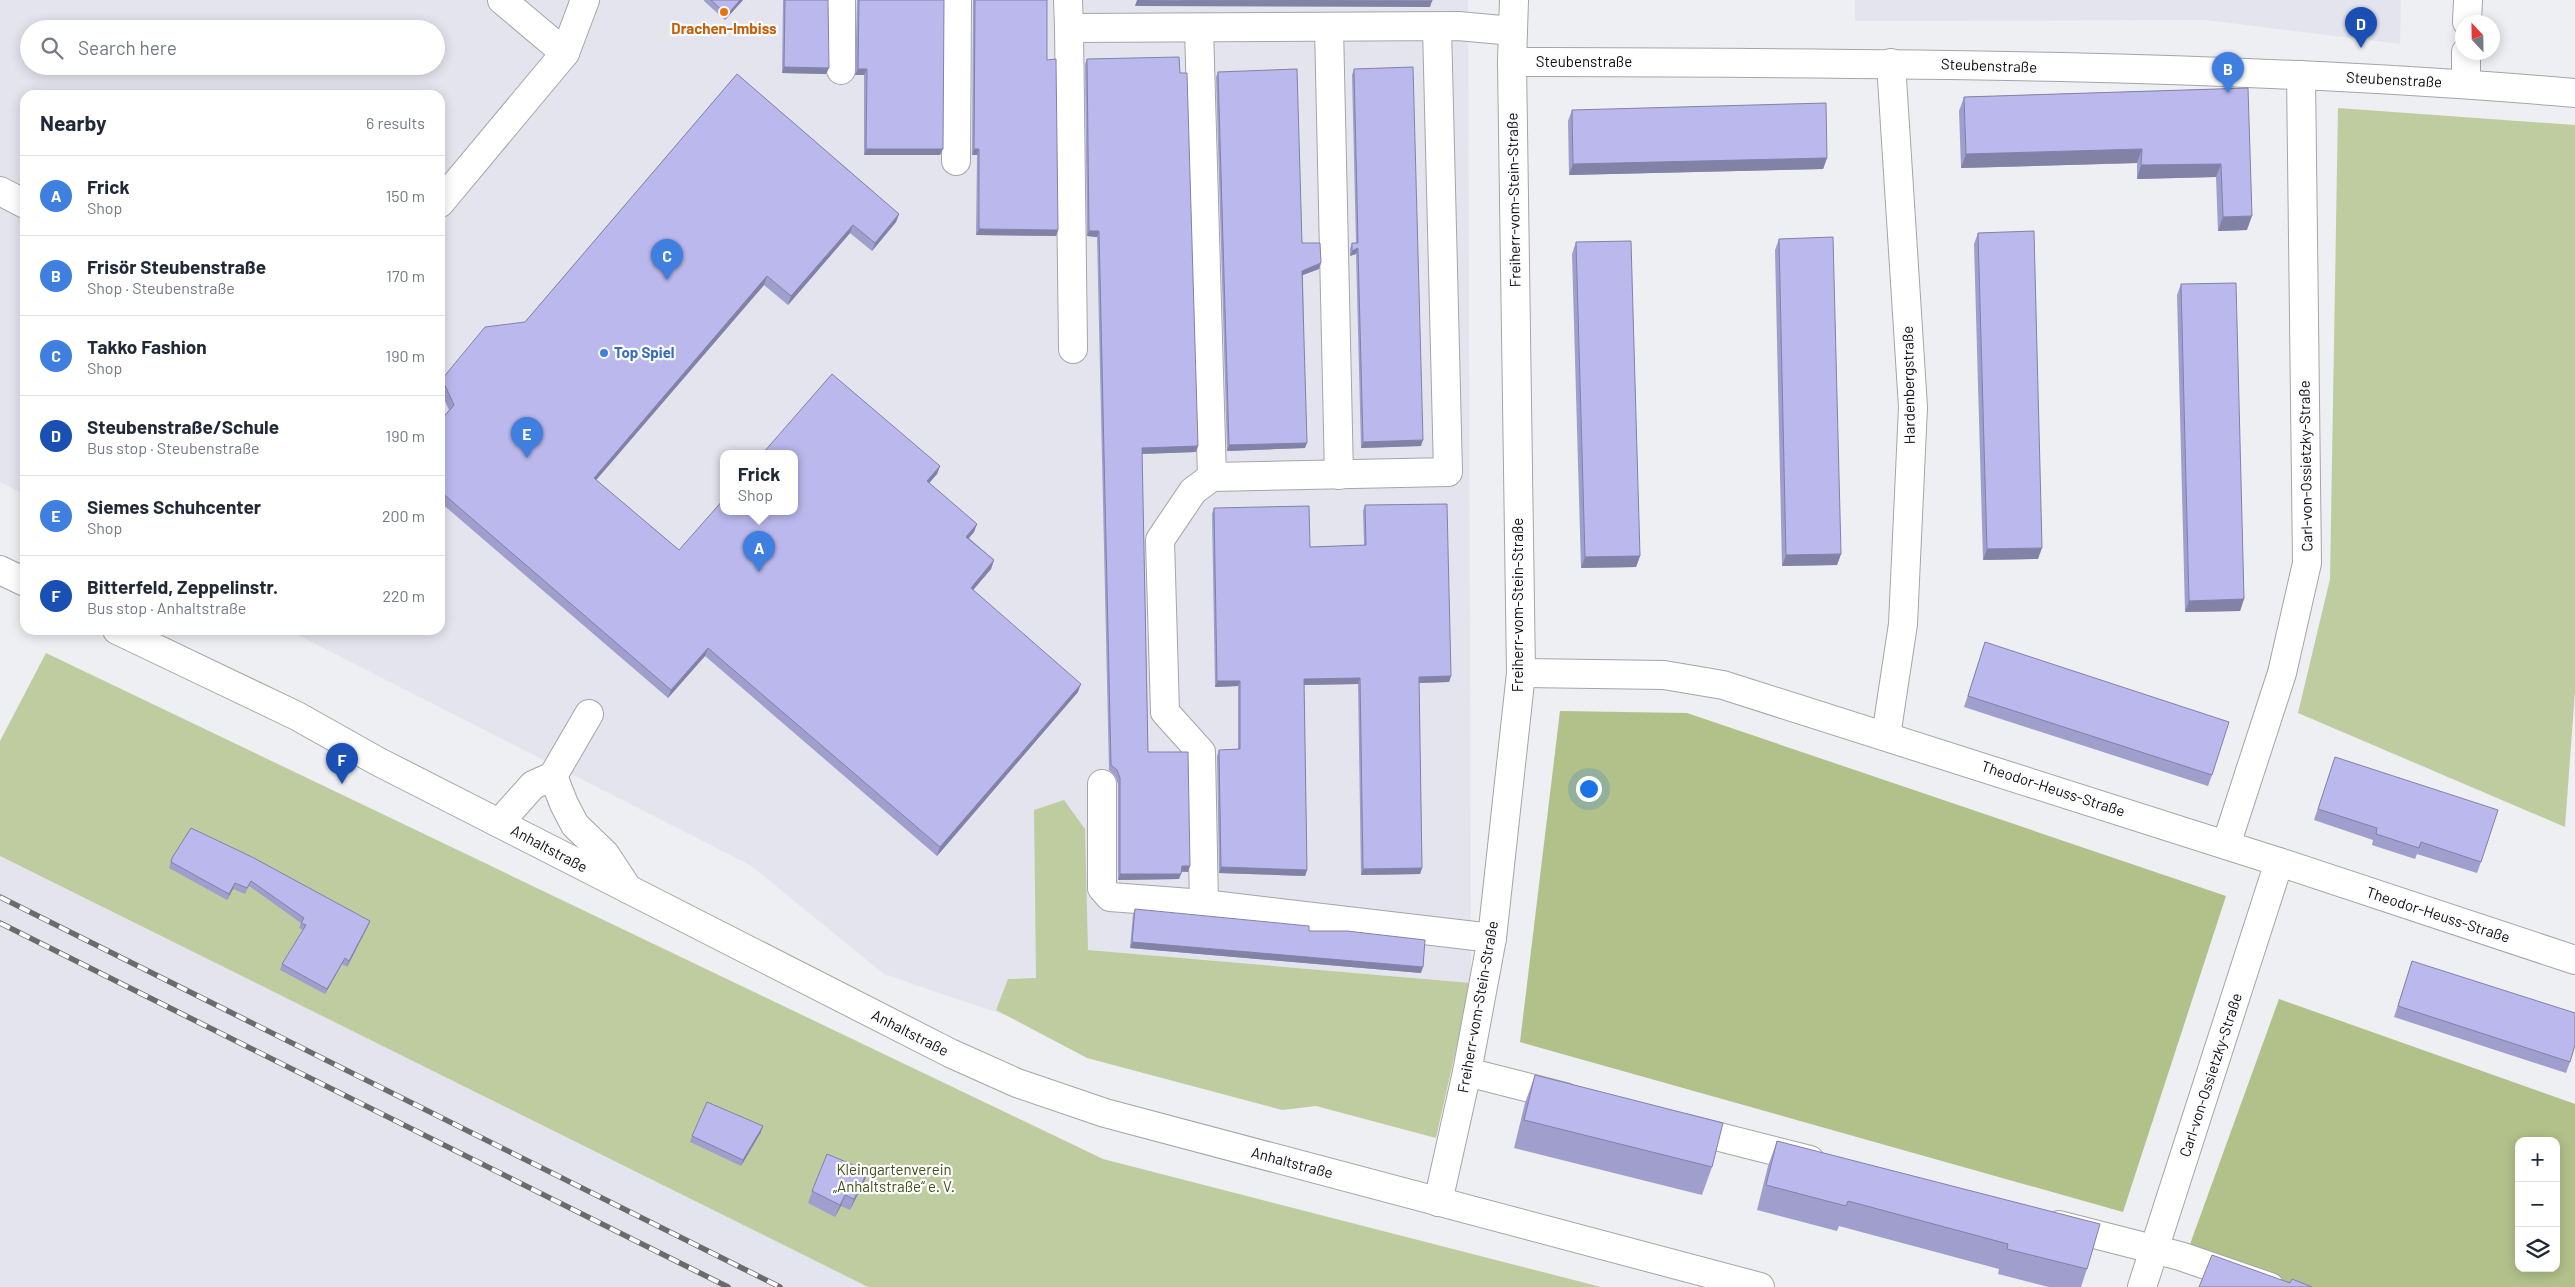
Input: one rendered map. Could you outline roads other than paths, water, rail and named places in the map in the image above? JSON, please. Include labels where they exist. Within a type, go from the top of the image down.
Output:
[{"type":"street","points":[[502,0],[565,53]]},
{"type":"street","points":[[445,197],[565,53],[586,0]]},
{"type":"street","points":[[841,0],[841,70]]},
{"type":"street","points":[[956,161],[957,0]]},
{"type":"street","points":[[1068,0],[1073,348]]},
{"type":"street","name":"Freiherr-vom-Stein-Straße","points":[[1438,1202],[1467,1072],[1492,938],[1521,673],[1512,62],[1514,0]]},
{"type":"street","points":[[2467,15],[2468,0]]},
{"type":"street","points":[[1328,27],[1339,475]]},
{"type":"street","points":[[1069,28],[1437,27],[1513,31]]},
{"type":"street","points":[[1204,904],[1201,752],[1165,712],[1160,540],[1193,491],[1212,477],[1448,472],[1437,27]]},
{"type":"street","points":[[1199,28],[1212,477]]},
{"type":"street","points":[[2466,60],[2466,84]]},
{"type":"street","name":"Steubenstraße","points":[[1512,62],[1891,63],[2300,75],[2466,84],[2575,93]]},
{"type":"street","name":"Hardenbergstraße","points":[[1886,736],[1903,624],[1913,407],[1891,63]]},
{"type":"street","name":"Carl-von-Ossietzky-Straße","points":[[2226,845],[2282,674],[2307,563],[2300,75]]},
{"type":"street","points":[[0,191],[20,201]]},
{"type":"street","points":[[0,570],[20,580]]},
{"type":"street","name":"Anhaltstraße","points":[[127,635],[297,716],[350,747],[629,891],[950,1053],[1016,1083],[1105,1113],[1760,1287]]},
{"type":"street","name":"Theodor-Heuss-Straße","points":[[1521,673],[1664,675],[1723,685],[2280,862],[2575,960]]},
{"type":"street","points":[[499,823],[533,785],[553,776],[589,714]]},
{"type":"street","points":[[553,776],[575,824],[605,854],[629,891]]},
{"type":"street","points":[[1102,784],[1102,888],[1110,897],[1204,904],[1492,938]]},
{"type":"street","name":"Carl-von-Ossietzky-Straße","points":[[2142,1287],[2280,862]]},
{"type":"street","points":[[1467,1072],[1593,1104]]},
{"type":"street","points":[[1661,1122],[1835,1167]]},
{"type":"street","points":[[2038,1219],[2154,1249],[2270,1287]]},
{"type":"railway","points":[[0,897],[780,1287]]},
{"type":"railway","points":[[0,923],[728,1287]]},
{"type":"place","name":"Drachen-Imbiss","points":[[724,12]]},
{"type":"place","name":"Steubenstraße/Schule","points":[[2361,48]]},
{"type":"place","name":"Frisör Steubenstraße","points":[[2228,93]]},
{"type":"place","name":"Takko Fashion","points":[[667,280]]},
{"type":"place","name":"Top Spiel","points":[[604,353]]},
{"type":"place","name":"Siemes Schuhcenter","points":[[527,458]]},
{"type":"place","name":"Frick","points":[[759,572]]},
{"type":"place","name":"Bitterfeld, Zeppelinstr.","points":[[342,784]]},
{"type":"park label","name":"Kleingartenverein „Anhaltstraße“ e. V.","points":[[894,1178]]}]
